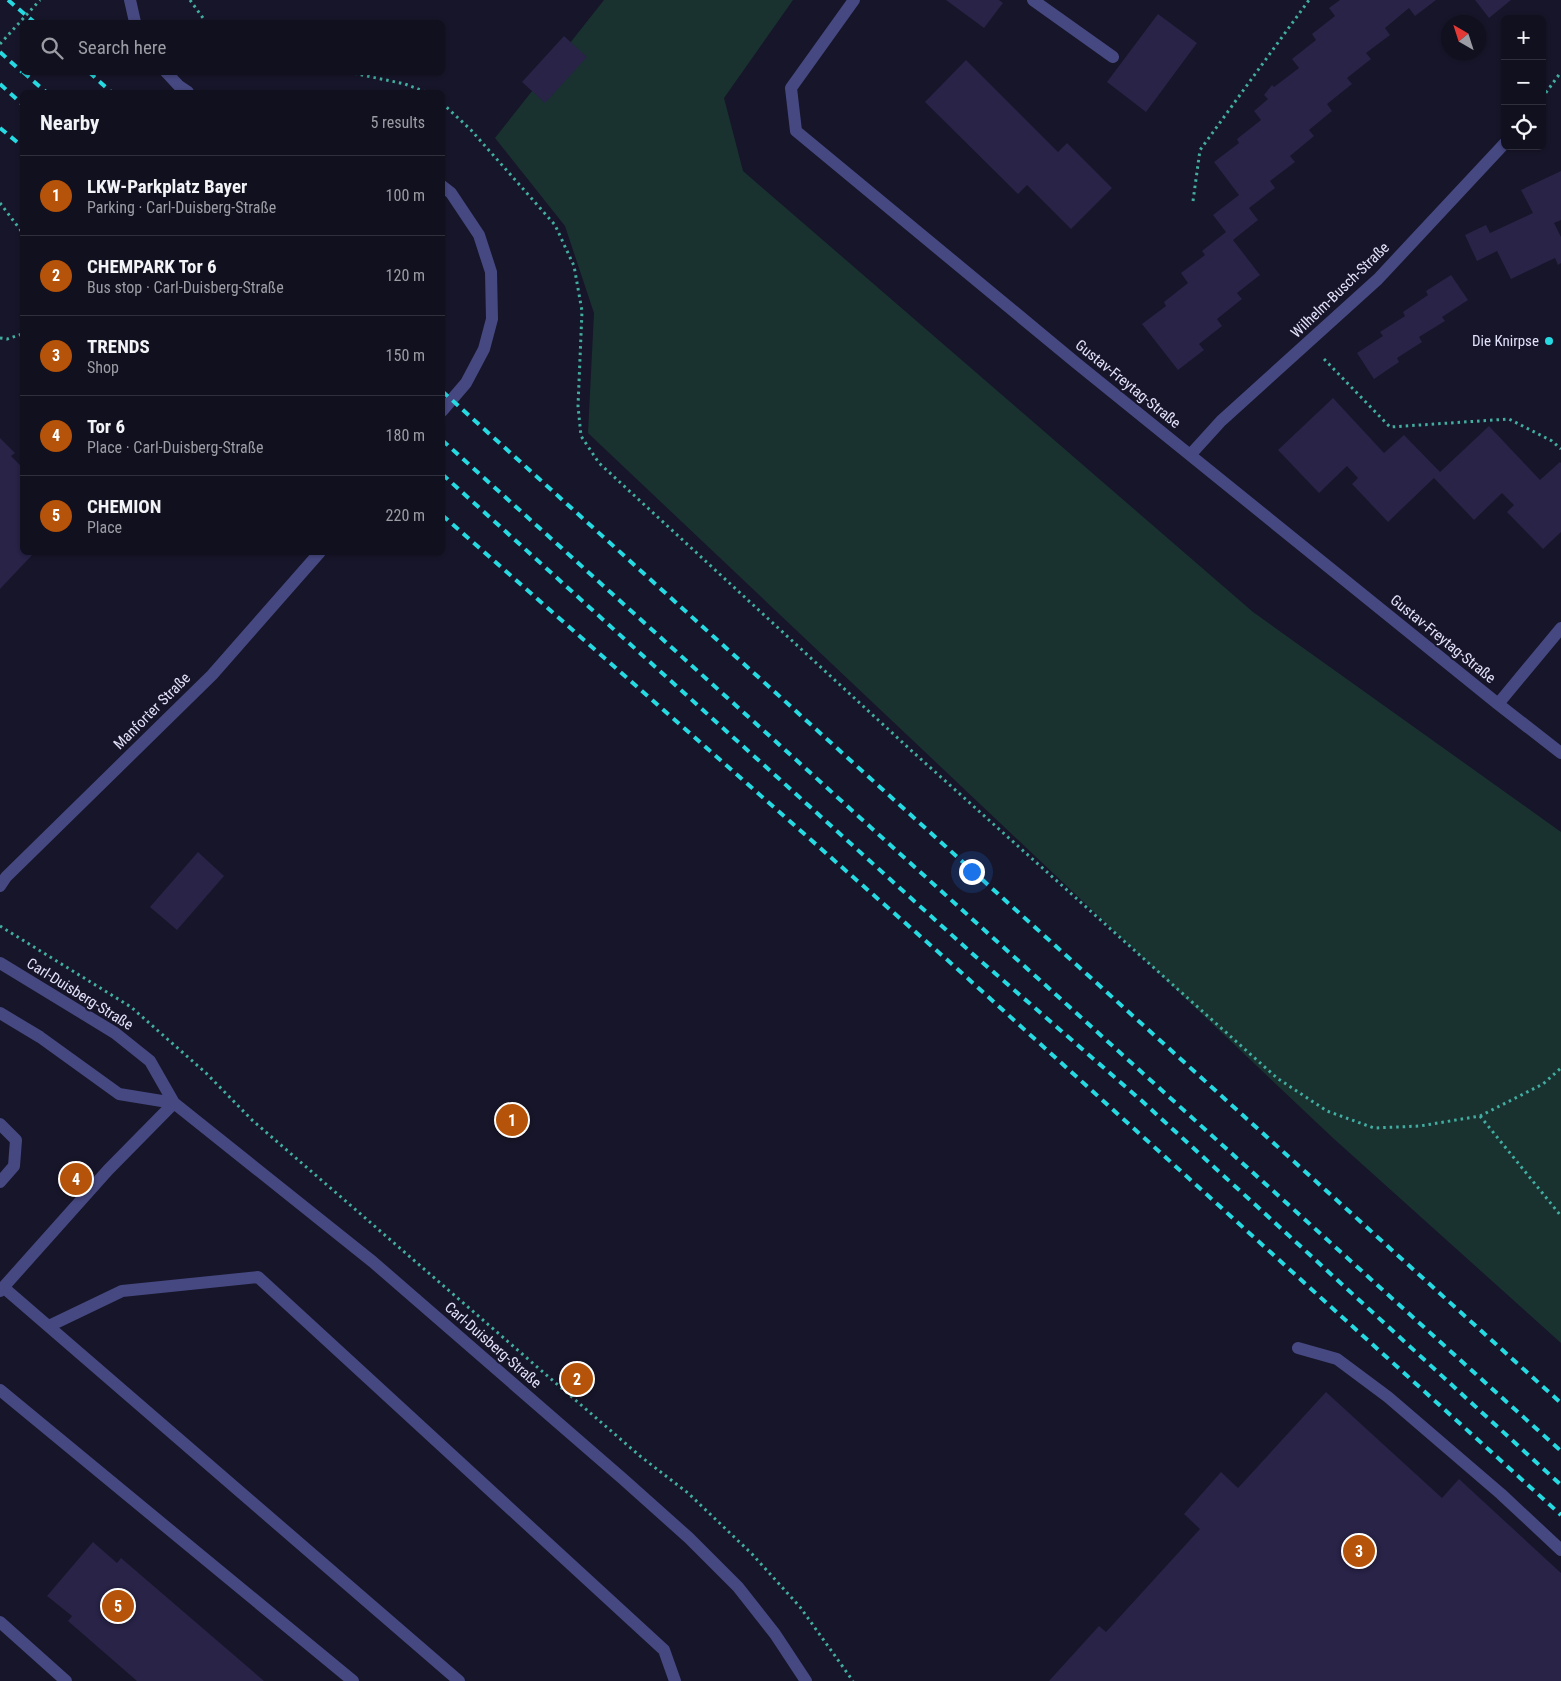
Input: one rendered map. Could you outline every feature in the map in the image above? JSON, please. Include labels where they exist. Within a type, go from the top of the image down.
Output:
[{"type":"street","points":[[130,0],[135,20]]},
{"type":"street","name":"Gustav-Freytag-Straße","points":[[854,0],[791,88],[796,131],[1075,362],[1498,704],[1561,752]]},
{"type":"street","points":[[1033,0],[1113,57]]},
{"type":"street","points":[[169,75],[185,90]]},
{"type":"street","name":"Wilhelm-Busch-Straße","points":[[1191,454],[1221,421],[1378,279],[1501,147]]},
{"type":"street","points":[[445,188],[451,193],[479,235],[491,272],[492,319],[484,349],[466,383],[445,408]]},
{"type":"street","name":"Manforter Straße","points":[[0,886],[6,877],[212,675],[317,555]]},
{"type":"street","points":[[1498,704],[1561,628]]},
{"type":"street","name":"Carl-Duisberg-Straße","points":[[0,963],[115,1033],[150,1061],[174,1103],[373,1262],[682,1532],[738,1587],[775,1634],[806,1681]]},
{"type":"street","name":"Carl-Duisberg-Straße","points":[[0,1013],[40,1037],[119,1094],[174,1103]]},
{"type":"street","points":[[174,1103],[108,1170],[2,1289],[49,1326],[459,1681]]},
{"type":"street","points":[[0,1124],[16,1140],[14,1166],[0,1182]]},
{"type":"street","points":[[49,1326],[122,1291],[258,1277],[664,1650],[675,1681]]},
{"type":"street","points":[[1298,1348],[1337,1359],[1388,1397],[1501,1494],[1561,1550]]},
{"type":"street","points":[[0,1390],[353,1681]]},
{"type":"street","points":[[0,1622],[66,1681]]},
{"type":"path","points":[[22,20],[40,0]]},
{"type":"path","points":[[190,0],[205,20]]},
{"type":"path","points":[[1193,201],[1200,150],[1309,0]]},
{"type":"path","points":[[0,44],[20,22]]},
{"type":"path","points":[[1546,93],[1561,72]]},
{"type":"path","points":[[362,75],[404,84],[420,90]]},
{"type":"path","points":[[445,107],[471,130],[555,224],[574,266],[582,311],[578,406],[581,436],[598,463],[914,753],[1277,1078],[1327,1111],[1374,1128],[1420,1126],[1480,1116],[1543,1084],[1561,1068]]},
{"type":"path","points":[[0,203],[20,229]]},
{"type":"path","points":[[0,338],[6,339],[20,335]]},
{"type":"path","points":[[1308,343],[1390,426],[1509,419],[1552,441],[1561,449]]},
{"type":"path","points":[[1480,1116],[1561,1216]]},
{"type":"green space","points":[[604,0],[793,0],[724,98],[743,171],[1253,612],[1561,832],[1561,1343],[1333,1138],[588,433],[594,313],[565,226],[495,138]]},
{"type":"building","points":[[946,0],[999,0],[1003,3],[984,28]]},
{"type":"building","points":[[1340,0],[1436,0],[1415,16],[1409,8],[1385,28],[1390,35],[1366,53],[1371,59],[1347,78],[1352,84],[1327,104],[1332,111],[1309,130],[1314,136],[1290,156],[1295,162],[1270,181],[1275,188],[1249,208],[1258,220],[1233,240],[1260,275],[1237,293],[1242,299],[1217,319],[1222,326],[1199,344],[1204,350],[1178,370],[1142,324],[1166,306],[1164,302],[1188,283],[1181,273],[1205,255],[1202,251],[1226,232],[1213,215],[1239,195],[1214,162],[1239,143],[1237,139],[1261,120],[1254,111],[1268,99],[1264,95],[1272,85],[1274,87],[1299,68],[1292,59],[1316,40],[1312,34],[1335,16],[1329,8]]},
{"type":"building","points":[[1475,0],[1511,0],[1489,18]]},
{"type":"building","points":[[1158,14],[1197,43],[1146,112],[1107,82]]},
{"type":"building","points":[[564,36],[587,57],[545,103],[522,82]]},
{"type":"building","points":[[966,60],[1058,152],[1067,143],[1112,188],[1071,229],[1027,185],[1018,194],[925,102]]},
{"type":"building","points":[[1561,171],[1561,220],[1554,223],[1561,237],[1561,263],[1558,265],[1555,258],[1511,279],[1497,251],[1477,261],[1465,235],[1486,225],[1490,233],[1533,213],[1521,190]]},
{"type":"building","points":[[1451,275],[1468,300],[1442,317],[1445,321],[1419,337],[1422,342],[1397,358],[1399,362],[1374,379],[1357,353],[1383,336],[1380,332],[1405,316],[1403,312],[1428,295],[1426,291]]},
{"type":"building","points":[[1333,398],[1384,453],[1404,435],[1440,472],[1489,426],[1540,480],[1560,462],[1561,532],[1543,549],[1507,512],[1514,505],[1502,493],[1474,520],[1434,478],[1388,522],[1352,484],[1358,478],[1347,466],[1319,493],[1278,450]]},
{"type":"building","points":[[0,438],[15,453],[11,456],[20,465],[20,555],[32,555],[0,589]]},
{"type":"building","points":[[198,852],[224,876],[177,930],[150,907]]},
{"type":"building","points":[[77,1171],[84,1177],[76,1187],[68,1181]]},
{"type":"building","points":[[1326,1392],[1442,1498],[1459,1479],[1561,1573],[1561,1681],[1049,1681],[1099,1626],[1106,1632],[1200,1529],[1184,1514],[1221,1472],[1238,1488]]},
{"type":"building","points":[[93,1542],[117,1563],[121,1558],[264,1681],[137,1681],[68,1621],[72,1616],[47,1596]]},
{"type":"railway","points":[[8,0],[32,20]]},
{"type":"railway","points":[[0,52],[20,70]]},
{"type":"railway","points":[[26,75],[44,90]]},
{"type":"railway","points":[[92,75],[109,90]]},
{"type":"railway","points":[[0,84],[20,102]]},
{"type":"railway","points":[[0,128],[20,144]]},
{"type":"railway","points":[[445,394],[1561,1403]]},
{"type":"railway","points":[[445,443],[1561,1451]]},
{"type":"railway","points":[[445,477],[975,956],[1142,1101],[1561,1485]]},
{"type":"railway","points":[[445,518],[953,965],[1561,1515]]},
{"type":"place","name":"Die Knirpse","points":[[1549,341]]},
{"type":"place","name":"LKW-Parkplatz Bayer","points":[[512,1120]]},
{"type":"place","name":"Tor 6","points":[[76,1179]]},
{"type":"place","name":"CHEMPARK Tor 6","points":[[577,1379]]},
{"type":"place","name":"TRENDS","points":[[1359,1551]]},
{"type":"place","name":"CHEMION","points":[[118,1606]]}]
